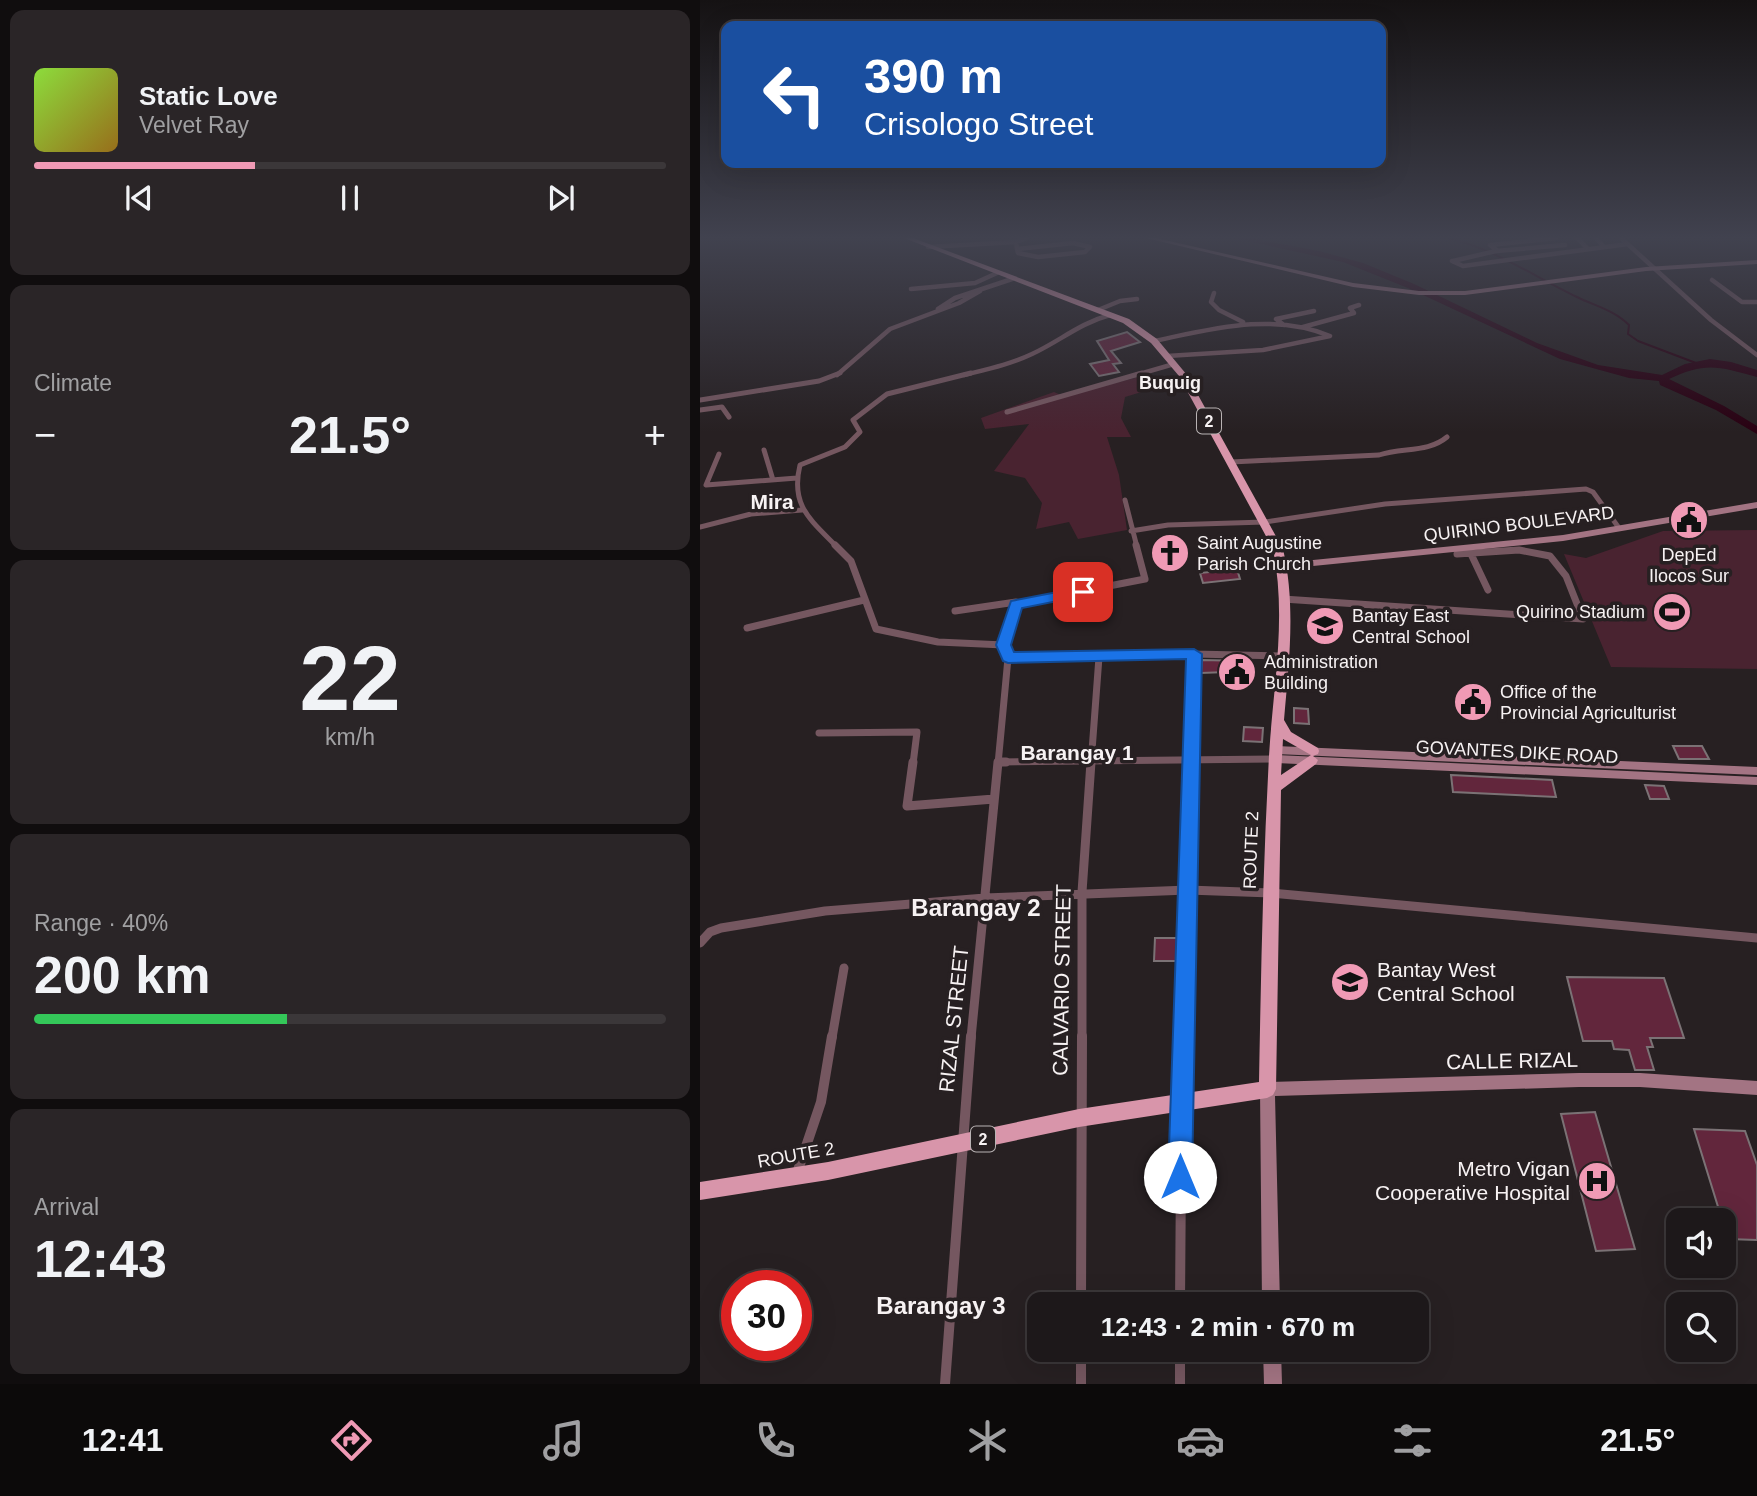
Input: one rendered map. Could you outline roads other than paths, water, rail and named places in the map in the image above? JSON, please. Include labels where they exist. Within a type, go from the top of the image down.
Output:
[{"type":"highway","name":"ROUTE 2","points":[[700,1191],[796,1177],[1079,1118],[1267,1089],[1274,788],[1283,566],[1265,522],[1192,388],[1174,364],[1154,341],[1135,326],[1077,303]]},
{"type":"highway","points":[[1274,788],[1312,756],[1286,735],[1278,720]]},
{"type":"main road","name":"QUIRINO BOULEVARD","points":[[1283,566],[1527,542],[1757,505]]},
{"type":"main road","name":"GOVANTES DIKE ROAD","points":[[1276,755],[1712,774],[1757,771]]},
{"type":"main road","name":"GOVANTES DIKE ROAD","points":[[1712,774],[1757,781]]},
{"type":"main road","name":"CALLE RIZAL","points":[[1267,1089],[1579,1080],[1640,1080],[1757,1088]]},
{"type":"main road","points":[[1267,1089],[1271,1292]]},
{"type":"main road","points":[[1272,1362],[1273,1384]]},
{"type":"street","points":[[700,400],[818,381],[839,374],[890,329],[960,303]]},
{"type":"street","points":[[1098,310],[1124,303]]},
{"type":"street","points":[[1213,303],[1219,310],[1247,324]]},
{"type":"street","points":[[1692,303],[1757,355]]},
{"type":"street","points":[[1302,328],[1354,313],[1350,307],[1359,305]]},
{"type":"street","points":[[1284,326],[1276,319],[1314,311]]},
{"type":"street","points":[[1004,645],[938,642],[883,632],[872,624],[851,561],[802,510],[797,478],[802,463],[849,444],[860,432],[853,420],[887,394],[1008,364],[1053,342],[1086,321],[1111,315]]},
{"type":"street","points":[[1154,341],[1247,324],[1302,328],[1331,336],[1263,350],[1167,356]]},
{"type":"street","points":[[1007,412],[1174,364]]},
{"type":"street","points":[[700,410],[722,407],[729,417]]},
{"type":"street","points":[[1231,461],[1379,455],[1394,450],[1435,447],[1447,437]]},
{"type":"street","points":[[764,450],[773,480]]},
{"type":"street","points":[[719,454],[706,485],[797,478]]},
{"type":"street","points":[[1131,531],[1168,525],[1265,522],[1385,504],[1586,489],[1593,492],[1619,527]]},
{"type":"street","points":[[955,611],[1016,603],[1145,579],[1125,500]]},
{"type":"street","points":[[700,527],[751,514],[802,510]]},
{"type":"street","points":[[1283,599],[1583,619],[1559,568],[1550,556],[1530,551],[1457,554]]},
{"type":"street","points":[[1471,554],[1488,590]]},
{"type":"street","points":[[747,628],[864,600]]},
{"type":"street","points":[[1016,603],[1004,645],[1008,658],[1194,654],[1281,656]]},
{"type":"street","points":[[1180,1292],[1180,1101],[1194,654]]},
{"type":"street","name":"CALVARIO STREET","points":[[1081,1292],[1079,1118],[1082,892],[1099,657]]},
{"type":"street","name":"RIZAL STREET","points":[[946,1384],[961,1143],[1008,658]]},
{"type":"street","points":[[819,733],[917,732],[907,806],[994,799]]},
{"type":"street","points":[[998,762],[1276,755]]},
{"type":"street","points":[[700,943],[710,932],[721,928],[799,915],[985,898],[1082,892],[1188,890],[1271,893],[1757,938]]},
{"type":"street","points":[[796,1177],[821,1102],[844,968]]},
{"type":"street","points":[[1081,1362],[1082,1384]]},
{"type":"street","points":[[1180,1362],[1180,1384]]},
{"type":"waterway","points":[[1445,303],[1564,357],[1595,367],[1664,378]]},
{"type":"waterway","points":[[1590,303],[1623,320],[1629,325],[1628,334],[1638,341],[1696,363]]},
{"type":"waterway","points":[[1664,378],[1689,366],[1710,363],[1731,365],[1757,374]]},
{"type":"waterway","points":[[1664,378],[1664,383],[1720,408],[1757,431]]},
{"type":"place","name":"DepEd Ilocos Sur","points":[[1689,520]]},
{"type":"place","name":"Saint Augustine Parish Church","points":[[1170,553]]},
{"type":"place","name":"Quirino Stadium","points":[[1672,612]]},
{"type":"place","name":"Bantay East Central School","points":[[1325,626]]},
{"type":"place","name":"Administration Building","points":[[1237,672]]},
{"type":"place","name":"Office of the Provincial Agriculturist","points":[[1473,702]]},
{"type":"place","name":"Bantay West Central School","points":[[1350,982]]},
{"type":"place","name":"Metro Vigan Cooperative Hospital","points":[[1597,1181]]},
{"type":"district","name":"Buquig","points":[[1170,383]]},
{"type":"district","name":"Mira","points":[[772,502]]},
{"type":"district","name":"Barangay 1","points":[[1077,753]]},
{"type":"district","name":"Barangay 2","points":[[976,908]]},
{"type":"district","name":"Barangay 3","points":[[941,1306]]}]
